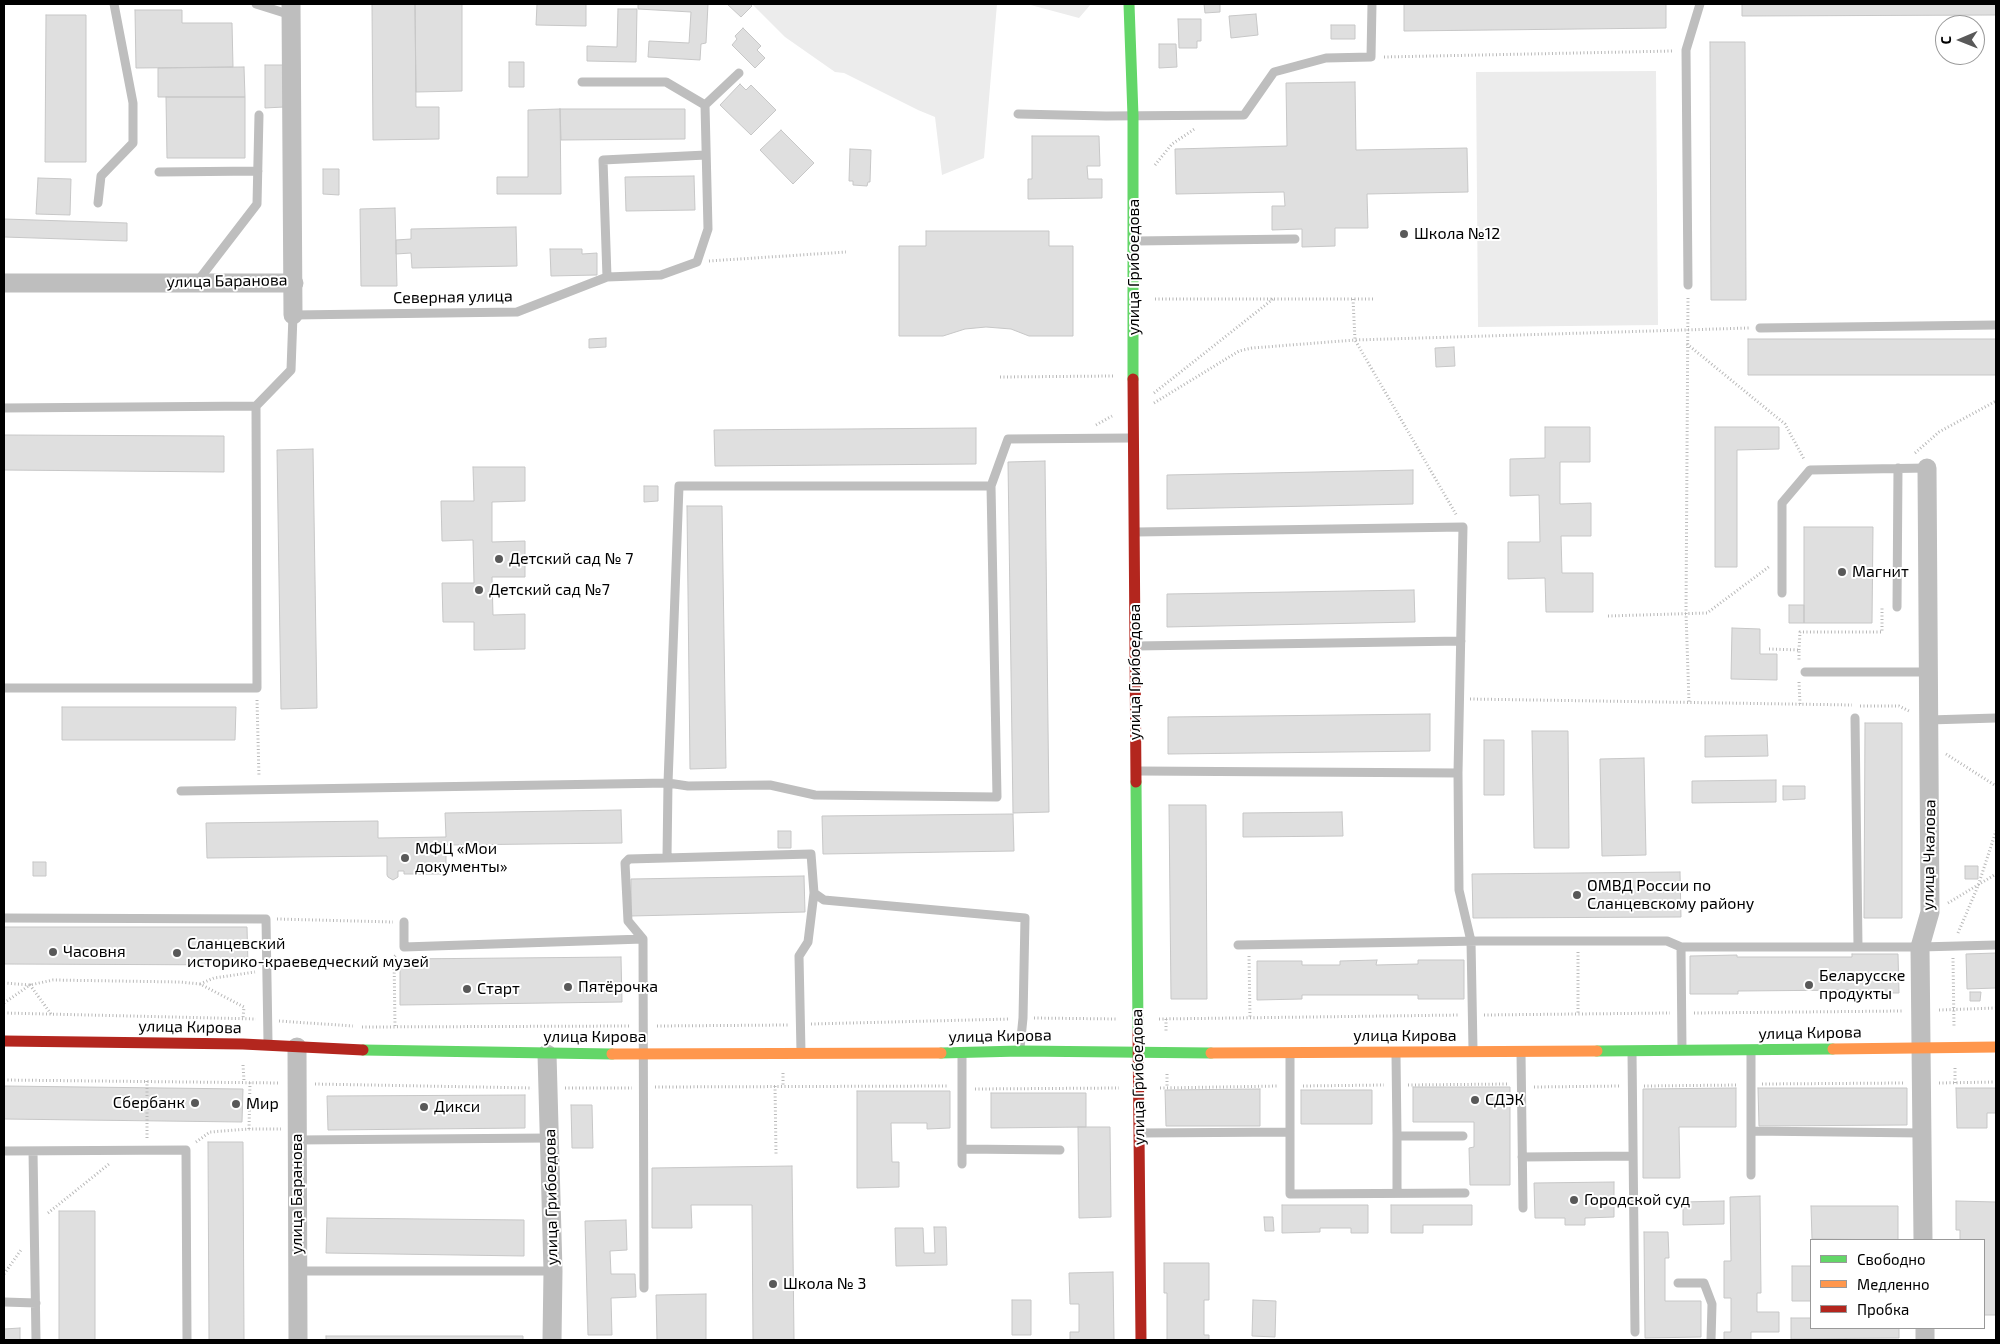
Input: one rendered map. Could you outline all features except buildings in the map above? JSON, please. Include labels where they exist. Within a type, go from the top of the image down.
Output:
[{"type":"street","name":"улица Грибоедова","points":[[1129,4],[1133,116],[1133,438],[1141,1340]]},
{"type":"street","name":"улица Баранова","points":[[4,283],[294,283],[291,9]]},
{"type":"street","points":[[293,315],[294,283]]},
{"type":"street","name":"улица Чкалова","points":[[1923,1239],[1920,948],[1930,912],[1927,468]]},
{"type":"street","name":"улица Кирова","points":[[4,1041],[268,1045],[373,1051],[547,1054],[962,1053],[1020,1051],[1138,1053],[1682,1051],[1996,1047]]},
{"type":"street","name":"улица Баранова","points":[[297,1047],[298,1340]]},
{"type":"street","name":"улица Грибоедова","points":[[547,1054],[553,1271],[552,1340]]},
{"type":"lane","points":[[98,203],[101,176],[133,144],[132,103],[114,4]]},
{"type":"lane","points":[[256,4],[291,9]]},
{"type":"lane","points":[[1018,114],[1244,115],[1274,72],[1326,58],[1371,57],[1372,4]]},
{"type":"lane","points":[[1688,285],[1686,50],[1700,4]]},
{"type":"lane","points":[[706,155],[603,160],[607,277],[661,276],[697,262],[708,229],[705,105],[739,74]]},
{"type":"lane","points":[[582,82],[666,82],[705,105]]},
{"type":"lane","points":[[197,283],[257,204],[259,116]]},
{"type":"lane","points":[[159,172],[258,171]]},
{"type":"lane","points":[[1134,241],[1295,239]]},
{"type":"lane","name":"Северная улица","points":[[293,315],[517,312],[607,277]]},
{"type":"lane","points":[[4,408],[256,406],[292,370],[293,315]]},
{"type":"lane","points":[[1760,328],[1996,325]]},
{"type":"lane","points":[[4,688],[257,688],[256,406]]},
{"type":"lane","points":[[182,791],[668,783],[688,786],[770,785],[815,795],[997,797],[991,486],[1008,439],[1133,438]]},
{"type":"lane","points":[[1897,607],[1898,468]]},
{"type":"lane","points":[[1782,593],[1782,503],[1810,470],[1927,468]]},
{"type":"lane","points":[[667,857],[679,486],[991,486]]},
{"type":"lane","points":[[1134,532],[1463,527],[1458,773],[1459,890],[1471,941],[1473,1052]]},
{"type":"lane","points":[[1135,646],[1461,641]]},
{"type":"lane","points":[[1805,672],[1928,672]]},
{"type":"lane","points":[[1856,718],[1858,946]]},
{"type":"lane","points":[[1929,720],[1996,718]]},
{"type":"lane","points":[[1136,771],[1458,773]]},
{"type":"lane","points":[[644,1288],[643,939],[628,921],[626,864],[629,859],[810,854],[814,893],[808,942],[799,956],[801,1053]]},
{"type":"lane","points":[[814,893],[824,900],[1025,918],[1023,1018],[1020,1051]]},
{"type":"lane","points":[[4,918],[266,919],[267,970],[271,994],[268,1045]]},
{"type":"lane","points":[[404,922],[404,947],[643,939]]},
{"type":"lane","points":[[1238,945],[1471,941],[1667,941],[1681,947],[1858,946],[1920,948],[1996,945]]},
{"type":"lane","points":[[1681,947],[1682,1051]]},
{"type":"lane","points":[[1751,1050],[1751,1175]]},
{"type":"lane","points":[[1521,1051],[1523,1208]]},
{"type":"lane","points":[[1632,1051],[1635,1332]]},
{"type":"lane","points":[[1290,1052],[1290,1194],[1465,1193]]},
{"type":"lane","points":[[1396,1052],[1397,1193]]},
{"type":"lane","points":[[962,1053],[962,1164]]},
{"type":"lane","points":[[1751,1131],[1922,1133]]},
{"type":"lane","points":[[1139,1133],[1290,1132]]},
{"type":"lane","points":[[297,1135],[549,1138]]},
{"type":"lane","points":[[1397,1136],[1463,1136]]},
{"type":"lane","points":[[962,1149],[1060,1150]]},
{"type":"lane","points":[[4,1151],[186,1150],[187,1340]]},
{"type":"lane","points":[[34,1151],[36,1340]]},
{"type":"lane","points":[[1522,1157],[1633,1156]]},
{"type":"lane","points":[[298,1271],[553,1271]]},
{"type":"lane","points":[[1678,1283],[1704,1283],[1712,1304],[1711,1340]]},
{"type":"lane","points":[[4,1302],[36,1303]]},
{"type":"path","points":[[1371,57],[1686,50]]},
{"type":"path","points":[[697,262],[846,252]]},
{"type":"path","points":[[1688,285],[1688,330],[1686,344],[1686,614],[1689,702]]},
{"type":"path","points":[[1151,299],[1374,299]]},
{"type":"path","points":[[1134,402],[1145,402],[1150,396],[1273,299]]},
{"type":"path","points":[[1353,299],[1355,340],[1463,527]]},
{"type":"path","points":[[1153,403],[1239,350],[1252,348],[1355,340],[1760,328]]},
{"type":"path","points":[[1686,344],[1785,424],[1810,470]]},
{"type":"path","points":[[1000,377],[1121,376]]},
{"type":"path","points":[[1898,468],[1939,432],[1996,401]]},
{"type":"path","points":[[1608,616],[1707,613],[1782,556]]},
{"type":"path","points":[[1799,650],[1800,632],[1882,632],[1882,607],[1897,607]]},
{"type":"path","points":[[257,688],[260,790]]},
{"type":"path","points":[[1460,699],[1899,706],[1929,720]]},
{"type":"path","points":[[1930,744],[1996,786]]},
{"type":"path","points":[[1953,1010],[1953,946],[1978,886],[1996,831]]},
{"type":"path","points":[[1930,912],[1996,874]]},
{"type":"path","points":[[266,919],[404,922]]},
{"type":"path","points":[[1578,941],[1578,1014]]},
{"type":"path","points":[[1249,945],[1250,1018]]},
{"type":"path","points":[[395,1026],[394,958],[404,947]]},
{"type":"path","points":[[200,984],[214,978],[267,970]]},
{"type":"path","points":[[4,983],[30,985],[53,980],[200,984],[244,1007],[243,1018]]},
{"type":"path","points":[[4,1003],[30,985]]},
{"type":"path","points":[[30,985],[52,1014]]},
{"type":"path","points":[[4,1013],[243,1018],[360,1027],[800,1025],[1023,1018],[1166,1019],[1921,1011],[1996,1008]]},
{"type":"path","points":[[1166,1019],[1166,1025]]},
{"type":"path","points":[[1167,1078],[1167,1088]]},
{"type":"path","points":[[4,1080],[250,1082],[548,1088],[950,1086],[962,1089],[1513,1084],[1521,1087]]},
{"type":"path","points":[[147,1081],[147,1150]]},
{"type":"path","points":[[249,1129],[250,1082]]},
{"type":"path","points":[[1955,1082],[1996,1082]]},
{"type":"path","points":[[775,1086],[776,1154]]},
{"type":"path","points":[[186,1150],[210,1132],[249,1129],[297,1135]]},
{"type":"path","points":[[4,1274],[50,1210],[128,1150]]},
{"type":"shaded area","points":[[752,4],[997,4],[984,158],[942,175],[935,117],[844,73],[835,72],[785,37]]},
{"type":"shaded area","points":[[1027,4],[1091,4],[1079,18]]},
{"type":"shaded area","points":[[1656,71],[1658,325],[1478,327],[1476,72]]},
{"type":"traffic: fast","points":[[1129,4],[1133,116],[1133,379]]},
{"type":"traffic: fast","points":[[1136,782],[1138,1031]]},
{"type":"traffic: fast","points":[[1597,1051],[1833,1049]]},
{"type":"traffic: fast","points":[[363,1050],[612,1054]]},
{"type":"traffic: fast","points":[[941,1053],[1020,1051],[1211,1053]]},
{"type":"traffic: slow","points":[[1833,1049],[1996,1047]]},
{"type":"traffic: slow","points":[[1211,1053],[1597,1051]]},
{"type":"traffic: slow","points":[[612,1054],[941,1053]]},
{"type":"traffic: jam","points":[[1133,379],[1136,782]]},
{"type":"traffic: jam","points":[[1138,1031],[1141,1340]]},
{"type":"traffic: jam","points":[[4,1041],[243,1044],[363,1050]]},
{"type":"place","name":"Школа №12","points":[[1404,234]]},
{"type":"place","name":"Детский сад № 7","points":[[499,559]]},
{"type":"place","name":"Магнит","points":[[1842,572]]},
{"type":"place","name":"Детский сад №7","points":[[479,590]]},
{"type":"place","name":"МФЦ «Мои документы»","points":[[405,858]]},
{"type":"place","name":"ОМВД России по Сланцевскому району","points":[[1577,895]]},
{"type":"place","name":"Часовня","points":[[53,952]]},
{"type":"place","name":"Сланцевский историко-краеведческий музей","points":[[177,953]]},
{"type":"place","name":"Беларусске продукты","points":[[1809,985]]},
{"type":"place","name":"Пятёрочка","points":[[568,987]]},
{"type":"place","name":"Старт","points":[[467,989]]},
{"type":"place","name":"СДЭК","points":[[1475,1100]]},
{"type":"place","name":"Сбербанк","points":[[195,1103]]},
{"type":"place","name":"Мир","points":[[236,1104]]},
{"type":"place","name":"Дикси","points":[[424,1107]]},
{"type":"place","name":"Городской суд","points":[[1574,1200]]},
{"type":"place","name":"Школа № 3","points":[[773,1284]]}]
